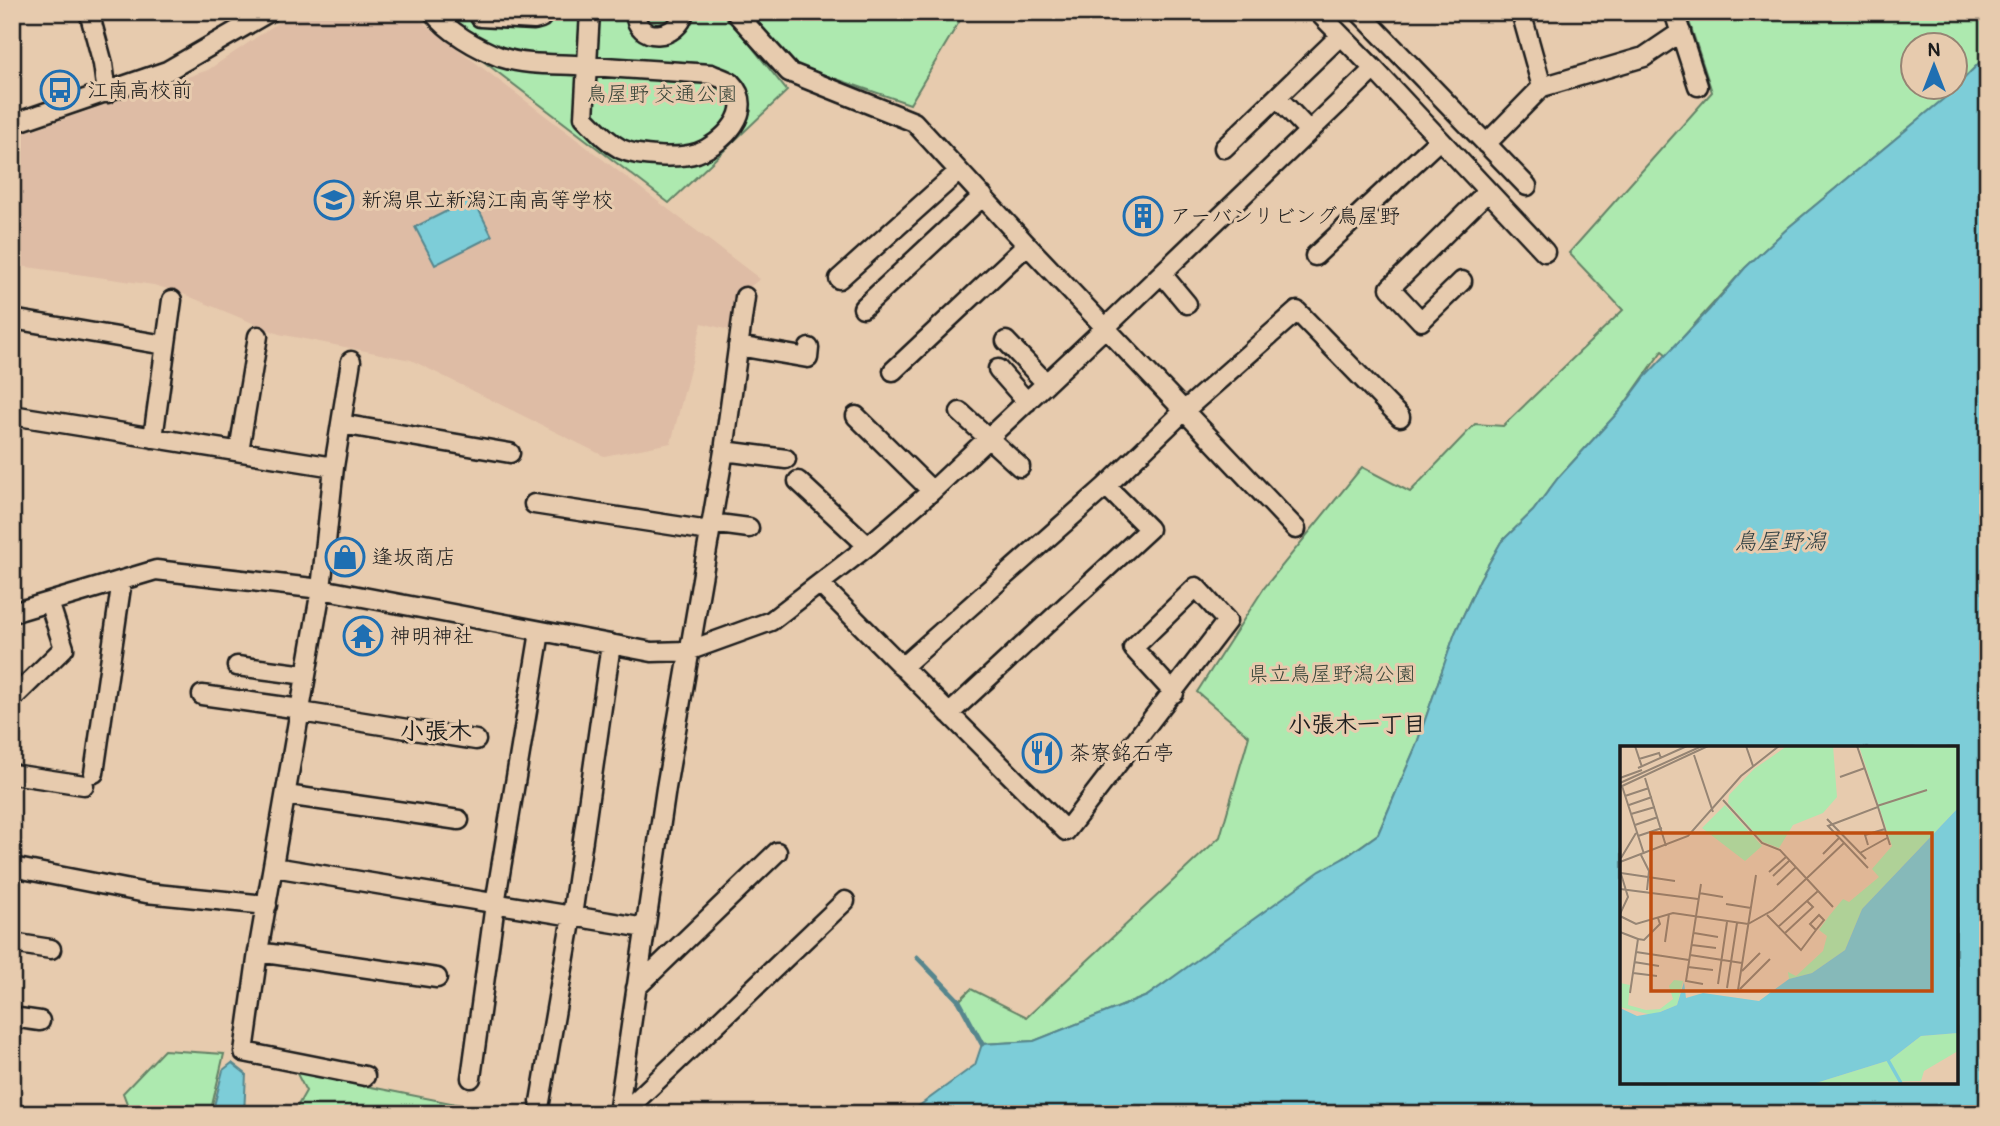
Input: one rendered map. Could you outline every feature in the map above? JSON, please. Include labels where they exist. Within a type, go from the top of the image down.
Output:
[{"type":"street","points":[[89,12],[103,64],[107,93]]},
{"type":"street","points":[[12,124],[167,71],[269,12]]},
{"type":"street","points":[[433,12],[441,22],[479,47],[500,57],[521,62],[587,66],[711,74],[729,82],[738,93],[740,106],[736,124],[707,149],[694,154],[668,156],[624,150],[604,138],[584,117],[587,66],[590,12]]},
{"type":"street","points":[[479,47],[480,15],[534,20],[541,18],[545,12]]},
{"type":"street","points":[[635,12],[635,19],[642,30],[652,35],[666,35],[676,28],[683,19],[684,12]]},
{"type":"street","points":[[735,12],[789,72],[914,122],[1296,529]]},
{"type":"street","points":[[1318,12],[1545,252]]},
{"type":"street","points":[[1359,12],[1527,186]]},
{"type":"street","points":[[1521,12],[1542,87]]},
{"type":"street","points":[[1674,12],[1698,86]]},
{"type":"street","points":[[1486,144],[1542,87],[1644,57],[1681,33]]},
{"type":"street","points":[[1224,148],[1340,36]]},
{"type":"street","points":[[12,613],[156,570],[321,589],[652,652],[688,651],[771,621],[868,546],[932,491],[1374,69]]},
{"type":"street","points":[[1277,97],[1309,131]]},
{"type":"street","points":[[1315,256],[1439,140]]},
{"type":"street","points":[[839,279],[958,171]]},
{"type":"street","points":[[1462,281],[1421,321],[1390,288],[1488,191]]},
{"type":"street","points":[[863,308],[984,196]]},
{"type":"street","points":[[893,372],[1027,245]]},
{"type":"street","points":[[1162,274],[1187,304]]},
{"type":"street","points":[[620,1114],[645,928],[688,651],[723,451],[745,297]]},
{"type":"street","points":[[153,438],[172,300]]},
{"type":"street","points":[[902,667],[1107,486],[1185,410],[1297,311],[1400,417]]},
{"type":"street","points":[[12,319],[165,345]]},
{"type":"street","points":[[239,451],[258,336]]},
{"type":"street","points":[[1006,341],[1046,383]]},
{"type":"street","points":[[738,346],[808,358],[809,348]]},
{"type":"street","points":[[351,361],[334,467],[321,589],[258,952],[244,1052],[365,1076]]},
{"type":"street","points":[[998,369],[1027,402]]},
{"type":"street","points":[[960,412],[1020,467]]},
{"type":"street","points":[[12,415],[334,467]]},
{"type":"street","points":[[856,416],[932,491]]},
{"type":"street","points":[[341,424],[510,453]]},
{"type":"street","points":[[723,451],[786,459]]},
{"type":"street","points":[[799,481],[868,546]]},
{"type":"street","points":[[949,714],[1149,528],[1107,486]]},
{"type":"street","points":[[534,504],[710,527],[749,528]]},
{"type":"street","points":[[12,774],[89,779],[122,580]]},
{"type":"street","points":[[820,584],[1066,831],[1174,692],[1227,621],[1196,587],[1133,648],[1174,692]]},
{"type":"street","points":[[12,699],[64,648],[50,602]]},
{"type":"street","points":[[471,1078],[495,904],[540,632]]},
{"type":"street","points":[[540,1102],[572,916],[611,645]]},
{"type":"street","points":[[237,666],[306,675]]},
{"type":"street","points":[[202,695],[477,740]]},
{"type":"street","points":[[286,794],[459,820]]},
{"type":"street","points":[[636,988],[777,852]]},
{"type":"street","points":[[12,867],[146,893],[267,905]]},
{"type":"street","points":[[274,867],[645,928]]},
{"type":"street","points":[[620,1114],[845,901]]},
{"type":"street","points":[[12,943],[51,949]]},
{"type":"street","points":[[258,952],[437,978]]},
{"type":"street","points":[[12,1017],[40,1021]]},
{"type":"shaded area","name":"新潟県立新潟江南高等学校","points":[[294,12],[409,12],[760,279],[739,295],[733,331],[702,323],[671,443],[604,456],[411,360],[279,334],[181,293],[154,285],[13,265],[12,137],[208,70]]},
{"type":"green space","name":"鳥屋野 交通公園","points":[[419,12],[724,12],[787,91],[669,203]]},
{"type":"green space","points":[[749,12],[965,12],[910,104],[798,66]]},
{"type":"green space","name":"県立鳥屋野潟公園","points":[[1686,12],[1988,12],[1988,54],[1968,74],[1968,32],[1898,32],[1898,102],[1940,102],[1789,227],[1745,268],[1667,355],[1662,351],[1621,409],[1558,478],[1533,511],[1501,542],[1455,633],[1416,746],[1378,834],[1147,996],[1034,1041],[982,1044],[959,1001],[971,989],[1027,1017],[1220,837],[1249,736],[1197,692],[1264,588],[1362,467],[1410,492],[1475,424],[1503,426],[1623,310],[1569,253],[1712,92]]},
{"type":"green space","points":[[164,1050],[224,1054],[210,1114],[131,1114],[123,1093]]},
{"type":"green space","points":[[296,1072],[461,1105],[460,1114],[293,1114],[306,1091]]},
{"type":"water","name":"鳥屋野潟","points":[[1988,54],[1988,1114],[908,1114],[975,1065],[982,1044],[1034,1041],[1147,996],[1320,871],[1346,857],[1378,834],[1416,746],[1455,633],[1501,542],[1533,511],[1558,478],[1621,409],[1645,377],[1745,268],[1789,227],[1940,102],[1968,102],[1968,74]]},
{"type":"water","points":[[473,198],[492,236],[435,265],[415,227]]},
{"type":"water","points":[[232,1063],[246,1074],[244,1114],[212,1114],[223,1070]]},
{"type":"waterway","points":[[917,957],[959,1001],[982,1044]]},
{"type":"place","name":"江南高校前","points":[[60,90]]},
{"type":"place","name":"新潟県立新潟江南高等学校","points":[[334,200]]},
{"type":"place","name":"アーバンリビング鳥屋野","points":[[1143,216]]},
{"type":"place","name":"逢坂商店","points":[[345,557]]},
{"type":"place","name":"神明神社","points":[[363,636]]},
{"type":"place","name":"茶寮銘石亭","points":[[1042,753]]},
{"type":"district","name":"小張木一丁目","points":[[1357,724]]},
{"type":"district","name":"小張木","points":[[436,731]]}]
